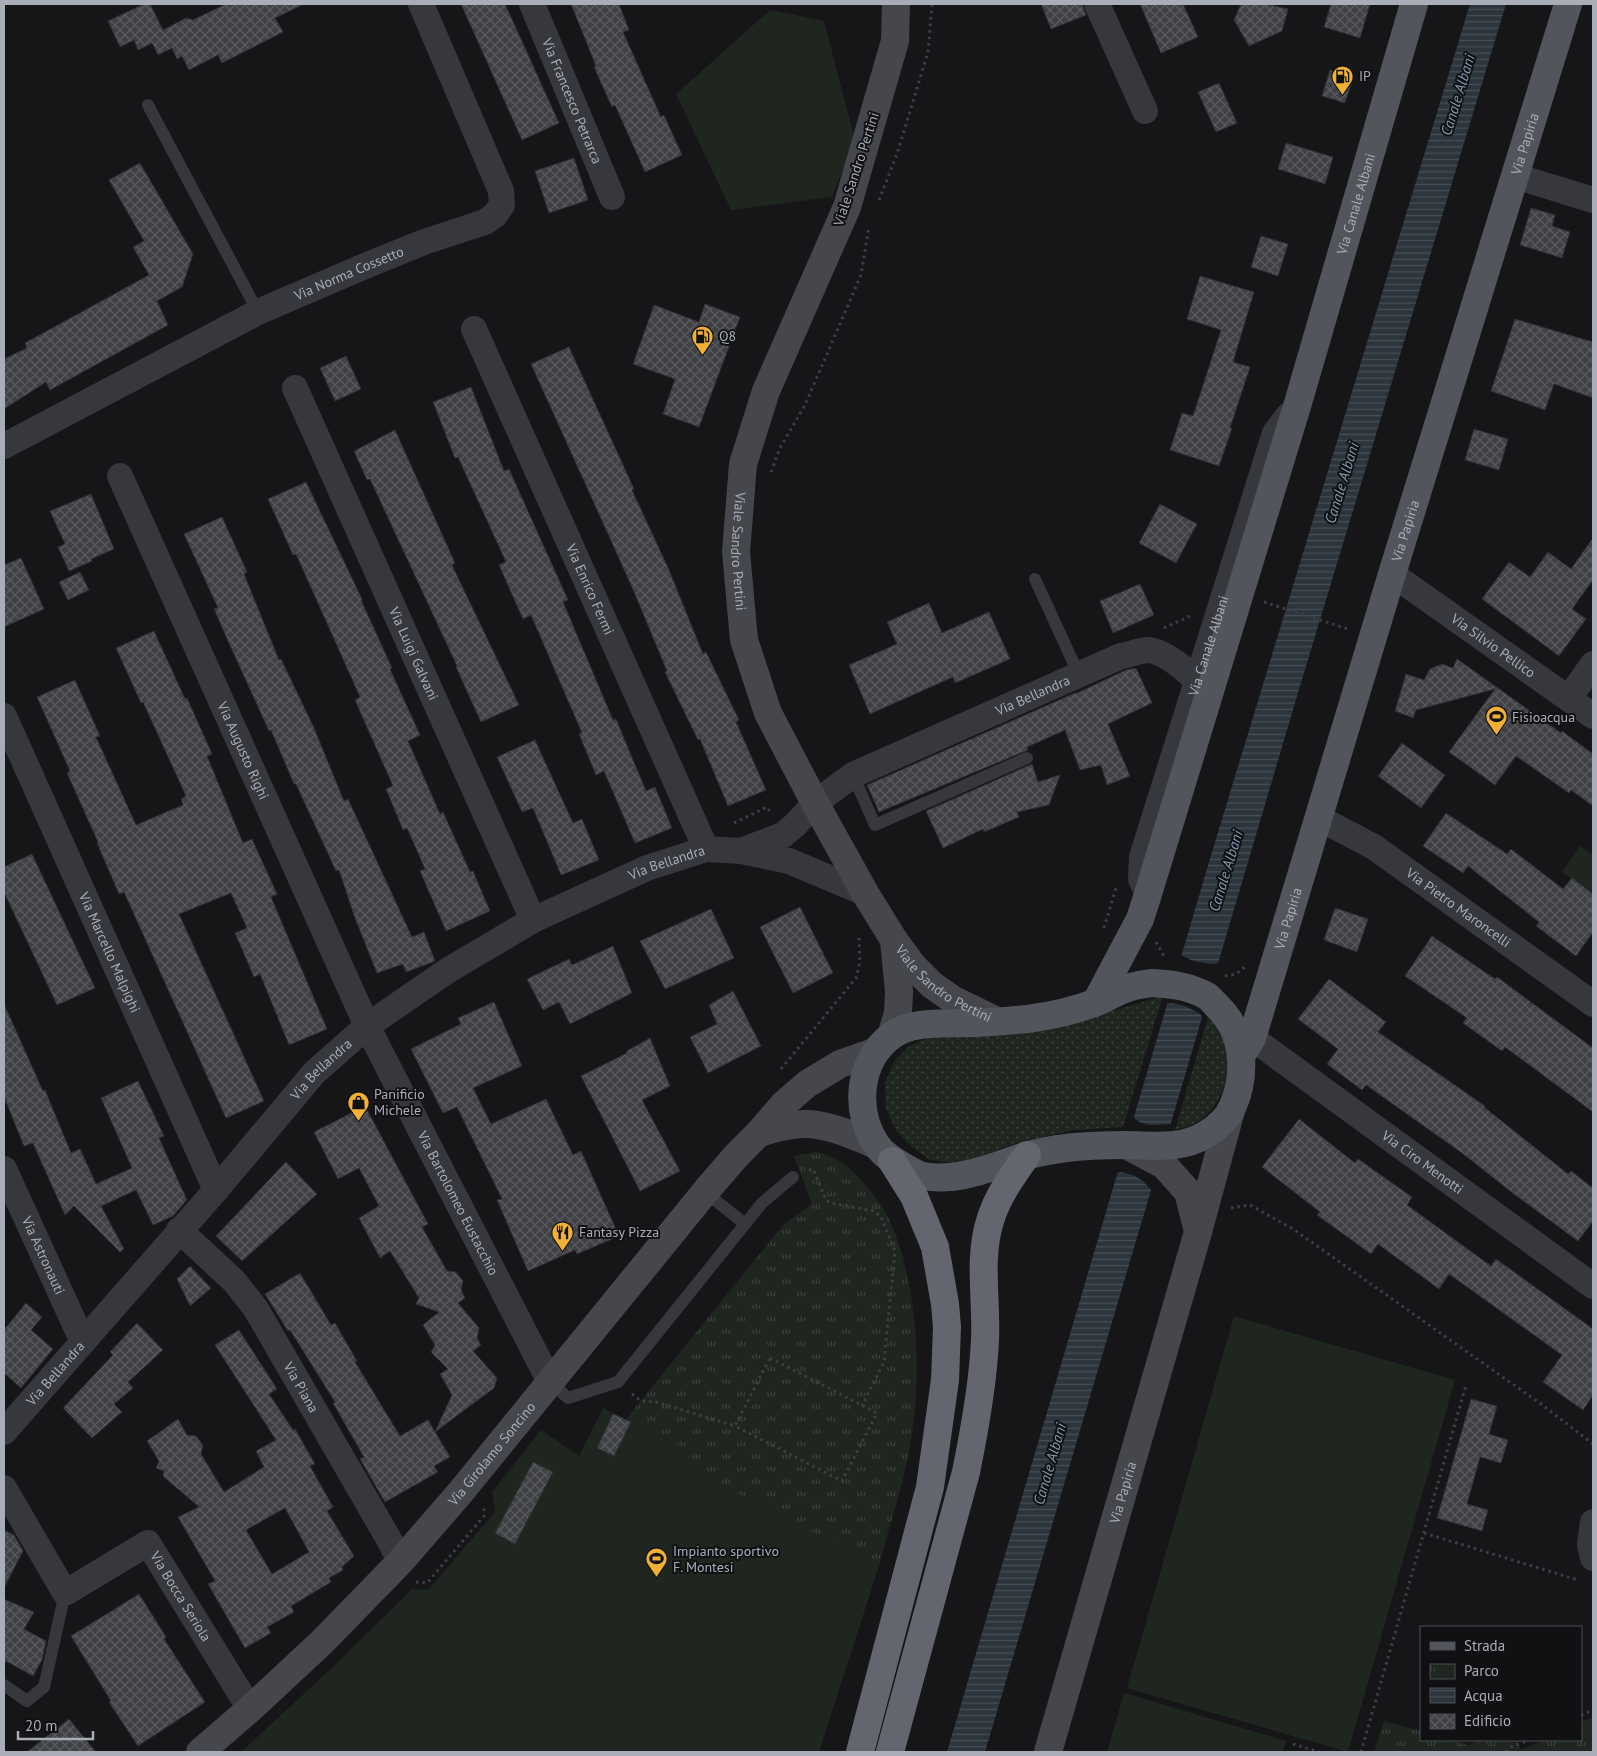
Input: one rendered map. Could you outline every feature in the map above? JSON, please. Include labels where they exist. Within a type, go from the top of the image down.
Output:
[{"type":"highway","points":[[860,1752],[930,1487],[945,1380],[947,1327],[935,1247],[914,1196],[884,1153]]},
{"type":"highway","points":[[890,1752],[963,1480],[975,1428],[982,1385],[985,1338],[984,1263],[989,1223],[1005,1187],[1027,1155]]},
{"type":"main road","name":"Viale Sandro Pertini","points":[[896,4],[895,41],[847,207],[766,390],[743,464],[736,552],[744,640],[768,713],[815,803],[865,893],[894,940],[913,966],[932,985],[952,999],[997,1021]]},
{"type":"main road","name":"Via Canale Albani","points":[[1096,1002],[1140,919],[1148,894],[1298,403],[1414,4]]},
{"type":"main road","name":"Via Papiria","points":[[1246,1047],[1319,818],[1392,574],[1568,4]]},
{"type":"main road","name":"Viale Sandro Pertini","points":[[883,1044],[898,1013],[899,992],[894,940]]},
{"type":"main road","points":[[759,1134],[781,1126],[809,1124],[848,1132],[921,1176],[945,1177],[982,1171],[1027,1155],[1079,1146],[1126,1145],[1163,1147],[1183,1144],[1203,1136],[1215,1128],[1231,1110],[1246,1047],[1225,1013],[1208,997],[1178,985],[1151,983],[1127,988],[1096,1002],[1030,1018],[932,1024],[907,1028],[883,1044],[864,1073],[862,1101],[866,1122],[884,1153]]},
{"type":"main road","name":"Via Girolamo Soncino","points":[[200,1752],[250,1710],[322,1642],[400,1562],[460,1494],[705,1192],[784,1104],[807,1084],[840,1064],[883,1044]]},
{"type":"main road","name":"Via Papiria","points":[[1048,1752],[1201,1222],[1231,1110]]},
{"type":"main road","points":[[1126,1145],[1164,1166],[1188,1192],[1201,1222]]},
{"type":"street","name":"Via Norma Cossetto","points":[[4,446],[258,312],[391,256],[485,222],[496,215],[502,205],[502,191],[422,4]]},
{"type":"street","name":"Via Francesco Petrarca","points":[[532,4],[612,197]]},
{"type":"street","points":[[1097,4],[1145,111]]},
{"type":"street","points":[[1515,176],[1593,200]]},
{"type":"street","name":"Via Enrico Fermi","points":[[474,329],[706,849]]},
{"type":"street","name":"Via Luigi Galvani","points":[[295,388],[533,920]]},
{"type":"street","name":"Via Canale Albani","points":[[1148,894],[1141,879],[1142,857],[1274,433],[1298,403]]},
{"type":"street","name":"Via Augusto Righi","points":[[120,476],[367,1026]]},
{"type":"street","name":"Via Silvio Pellico","points":[[1392,574],[1593,716]]},
{"type":"street","name":"Via Bellandra","points":[[741,851],[783,836],[815,803],[853,775],[1121,656],[1148,650],[1162,655],[1187,671],[1197,682]]},
{"type":"street","points":[[1568,698],[1593,664]]},
{"type":"street","name":"Via Marcello Malpighi","points":[[4,716],[216,1190]]},
{"type":"street","name":"Via Pietro Maroncelli","points":[[1319,818],[1374,847],[1593,1004]]},
{"type":"street","name":"Via Bellandra","points":[[4,1432],[216,1190],[314,1072],[367,1026],[447,971],[533,920],[647,868],[706,849],[741,851],[789,861],[865,893]]},
{"type":"street","name":"Via Bartolomeo Eustacchio","points":[[367,1026],[550,1382]]},
{"type":"street","name":"Via Ciro Menotti","points":[[1246,1047],[1593,1286]]},
{"type":"street","name":"Via Astronauti","points":[[4,1169],[83,1342]]},
{"type":"street","name":"Via Piana","points":[[179,1230],[234,1281],[256,1309],[387,1535],[400,1562]]},
{"type":"street","points":[[4,1488],[65,1593]]},
{"type":"street","points":[[1593,1522],[1590,1544],[1593,1558]]},
{"type":"street","name":"Via Bocca Seriola","points":[[65,1593],[148,1543],[250,1710]]},
{"type":"lane","points":[[148,105],[258,312]]},
{"type":"lane","points":[[1035,579],[1079,675]]},
{"type":"lane","points":[[853,775],[875,825],[1027,758]]},
{"type":"lane","points":[[550,1382],[568,1398],[618,1382],[762,1204],[794,1177]]},
{"type":"lane","points":[[705,1192],[745,1224]]},
{"type":"lane","points":[[4,1685],[27,1701],[44,1687],[65,1593]]},
{"type":"path","points":[[876,206],[897,154],[928,52],[932,4]]},
{"type":"path","points":[[770,481],[771,472],[780,448],[805,405],[861,275],[869,224]]},
{"type":"path","points":[[1258,600],[1349,629]]},
{"type":"path","points":[[1103,928],[1118,884],[1142,857]]},
{"type":"path","points":[[775,1076],[856,978],[860,962],[860,937],[856,930]]},
{"type":"path","points":[[813,1169],[826,1200],[830,1203],[874,1211],[881,1217],[894,1251],[884,1362],[862,1406]]},
{"type":"path","points":[[1201,1222],[1250,1205],[1293,1229],[1541,1404],[1593,1444]]},
{"type":"path","points":[[618,1382],[641,1401],[656,1402],[735,1426],[842,1481],[877,1413],[770,1358],[735,1426]]},
{"type":"path","points":[[1361,1752],[1466,1385]]},
{"type":"path","points":[[1424,1533],[1584,1582]]},
{"type":"path","points":[[1506,1752],[1526,1741]]},
{"type":"path","points":[[1292,1744],[1320,1752]]},
{"type":"green space","points":[[770,10],[824,21],[855,140],[832,197],[731,210],[676,94]]},
{"type":"green space","points":[[1580,846],[1593,855],[1593,894],[1562,872]]},
{"type":"green space","points":[[1163,996],[1123,1127],[1074,1130],[1016,1143],[971,1160],[954,1163],[930,1160],[911,1146],[896,1131],[886,1108],[885,1083],[894,1062],[909,1046],[940,1033],[1086,1019]]},
{"type":"green space","points":[[1209,1014],[1218,1026],[1224,1040],[1227,1055],[1227,1071],[1224,1086],[1218,1100],[1209,1113],[1195,1123],[1175,1130]]},
{"type":"green space","points":[[816,1152],[834,1158],[850,1168],[884,1210],[898,1242],[912,1302],[917,1366],[913,1429],[905,1471],[879,1566],[672,1460],[679,1445],[626,1419],[783,1225],[812,1204],[794,1156]]},
{"type":"green space","points":[[1234,1316],[1455,1380],[1348,1752],[1127,1688]]},
{"type":"green space","name":"Impianto sportivo F. Montesi","points":[[603,1408],[679,1445],[673,1460],[879,1566],[819,1752],[241,1752],[337,1663],[412,1589],[428,1590],[495,1512],[492,1492],[541,1430],[579,1456]]},
{"type":"green space","points":[[1124,1693],[1286,1741],[1283,1752],[1107,1752]]},
{"type":"green space","points":[[1593,1717],[1593,1752],[1376,1752],[1375,1749],[1384,1721],[1420,1731],[1420,1741],[1455,1741],[1469,1745],[1477,1741],[1516,1741],[1521,1750],[1542,1741],[1582,1741],[1582,1722]]},
{"type":"water","name":"Canale Albani","points":[[1470,4],[1506,4],[1300,686],[985,1752],[947,1752],[1209,862]]},
{"type":"pier","points":[[1179,954],[1198,962],[1221,963],[1204,1019],[1199,1013],[1185,1006],[1172,1003],[1164,1004]]},
{"type":"pier","points":[[1131,1115],[1139,1122],[1150,1125],[1173,1124],[1153,1192],[1143,1181],[1135,1176],[1122,1172],[1114,1173]]},
{"type":"building","points":[[144,4],[150,4],[163,30],[186,18],[193,20],[226,4],[304,4],[275,18],[283,32],[222,63],[218,55],[189,70],[182,56],[177,59],[172,48],[158,55],[152,43],[138,50],[134,40],[120,47],[108,21]]},
{"type":"building","points":[[461,4],[505,4],[559,123],[522,140]]},
{"type":"building","points":[[571,4],[619,4],[629,30],[623,32],[661,117],[664,115],[682,155],[645,172],[615,105],[612,107],[594,67],[596,66]]},
{"type":"building","points":[[1041,4],[1082,4],[1086,15],[1051,29]]},
{"type":"building","points":[[1140,4],[1183,4],[1198,37],[1161,53]]},
{"type":"building","points":[[1241,4],[1265,4],[1288,9],[1282,31],[1249,46],[1234,20]]},
{"type":"building","points":[[1331,4],[1370,4],[1360,38],[1324,27]]},
{"type":"building","points":[[1330,70],[1353,78],[1345,103],[1322,96]]},
{"type":"building","points":[[1219,83],[1237,123],[1216,132],[1198,92]]},
{"type":"building","points":[[1286,143],[1333,157],[1325,184],[1278,169]]},
{"type":"building","points":[[574,158],[588,200],[549,213],[535,171]]},
{"type":"building","points":[[140,163],[193,254],[182,287],[157,301],[168,325],[50,390],[46,382],[4,409],[4,359],[27,348],[25,343],[149,275],[133,247],[144,241],[109,180]]},
{"type":"building","points":[[1531,208],[1555,215],[1552,226],[1570,232],[1562,258],[1520,245]]},
{"type":"building","points":[[1261,236],[1288,244],[1278,276],[1251,267]]},
{"type":"building","points":[[1200,276],[1254,292],[1233,362],[1250,367],[1219,466],[1170,450],[1182,413],[1193,416],[1221,330],[1187,319]]},
{"type":"building","points":[[705,304],[740,317],[699,427],[663,414],[675,379],[633,364],[654,305],[699,322]]},
{"type":"building","points":[[1515,319],[1593,342],[1593,398],[1554,384],[1545,410],[1491,391]]},
{"type":"building","points":[[569,347],[634,489],[632,490],[669,570],[703,654],[706,652],[739,720],[736,722],[766,790],[728,806],[700,739],[698,740],[665,672],[667,671],[632,587],[531,364]]},
{"type":"building","points":[[346,356],[361,389],[335,401],[320,368]]},
{"type":"building","points":[[471,387],[504,471],[509,469],[568,600],[563,602],[613,720],[616,719],[646,791],[655,787],[672,828],[635,843],[604,771],[596,775],[579,734],[582,733],[531,615],[523,619],[499,565],[506,562],[458,457],[455,458],[433,402]]},
{"type":"building","points":[[1474,429],[1508,439],[1499,470],[1465,460]]},
{"type":"building","points":[[395,430],[455,563],[452,565],[519,705],[481,722],[370,479],[367,480],[354,451]]},
{"type":"building","points":[[306,482],[362,599],[392,668],[390,669],[420,735],[408,741],[440,814],[443,812],[470,872],[473,871],[490,911],[446,931],[420,871],[425,869],[407,828],[403,830],[386,789],[393,786],[355,700],[360,697],[296,554],[293,555],[268,499]]},
{"type":"building","points":[[91,494],[114,549],[69,571],[58,547],[65,544],[50,511]]},
{"type":"building","points":[[1160,504],[1197,524],[1176,563],[1139,543]]},
{"type":"building","points":[[222,517],[247,572],[244,574],[279,660],[281,659],[314,728],[344,801],[348,799],[412,937],[424,932],[435,961],[406,972],[403,964],[377,973],[355,918],[339,870],[336,871],[296,784],[294,784],[271,730],[269,731],[214,609],[218,608],[184,534]]},
{"type":"building","points":[[1593,538],[1593,580],[1572,609],[1586,619],[1559,656],[1482,599],[1509,562],[1530,577],[1548,552],[1571,569]]},
{"type":"building","points":[[21,558],[44,609],[4,627],[4,565]]},
{"type":"building","points":[[80,572],[89,590],[68,600],[59,582]]},
{"type":"building","points":[[1140,584],[1154,615],[1113,633],[1100,601]]},
{"type":"building","points":[[929,603],[942,633],[989,612],[1010,659],[955,683],[953,677],[870,714],[849,665],[897,644],[887,622]]},
{"type":"building","points":[[154,631],[212,754],[207,756],[243,843],[252,839],[277,894],[271,897],[327,1029],[289,1045],[260,974],[254,977],[235,933],[247,928],[231,893],[179,914],[264,1101],[226,1118],[124,892],[119,894],[67,773],[70,771],[37,697],[75,680],[100,736],[96,737],[136,825],[183,805],[181,799],[186,796],[116,648]]},
{"type":"building","points":[[1457,659],[1593,754],[1593,806],[1571,790],[1569,793],[1516,756],[1495,785],[1449,752],[1495,689],[1416,710],[1413,718],[1395,711],[1406,674],[1424,680],[1430,669],[1442,664],[1453,668]]},
{"type":"building","points":[[1136,668],[1152,703],[1108,724],[1130,776],[1107,785],[1101,765],[1080,770],[1065,730],[1027,747],[1028,750],[879,812],[867,785],[1126,670]]},
{"type":"building","points":[[535,740],[573,823],[582,819],[599,860],[561,875],[533,808],[522,812],[497,757]]},
{"type":"building","points":[[1402,743],[1445,775],[1421,808],[1378,776]]},
{"type":"building","points":[[1032,764],[1038,782],[1060,775],[1049,805],[1017,812],[1019,817],[984,832],[983,829],[943,848],[926,811]]},
{"type":"building","points":[[1446,813],[1507,854],[1511,849],[1563,889],[1572,878],[1593,894],[1593,932],[1576,956],[1536,926],[1539,922],[1468,866],[1463,873],[1423,846]]},
{"type":"building","points":[[32,854],[95,988],[57,1005],[4,892],[4,867]]},
{"type":"building","points":[[800,907],[833,973],[793,993],[760,927]]},
{"type":"building","points":[[1335,908],[1368,919],[1357,952],[1324,940]]},
{"type":"building","points":[[711,909],[734,958],[665,989],[640,941]]},
{"type":"building","points":[[1432,936],[1495,979],[1497,977],[1593,1048],[1593,1112],[1505,1047],[1502,1051],[1463,1023],[1467,1018],[1405,976]]},
{"type":"building","points":[[613,946],[632,993],[570,1024],[559,1002],[543,1010],[527,979],[569,959],[572,965]]},
{"type":"building","points":[[1329,979],[1386,1022],[1378,1032],[1485,1106],[1568,1174],[1571,1171],[1593,1188],[1593,1221],[1578,1241],[1462,1153],[1366,1085],[1362,1090],[1327,1064],[1338,1049],[1298,1019]]},
{"type":"building","points":[[733,991],[761,1046],[708,1073],[690,1037],[717,1024],[709,1005]]},
{"type":"building","points":[[494,1002],[522,1066],[473,1088],[491,1124],[546,1099],[573,1155],[581,1151],[619,1236],[577,1254],[575,1250],[528,1271],[497,1200],[502,1199],[457,1107],[443,1113],[411,1049],[461,1024],[458,1018]]},
{"type":"building","points":[[4,1004],[43,1091],[45,1090],[71,1153],[80,1149],[96,1184],[132,1168],[101,1098],[138,1081],[164,1136],[159,1138],[187,1200],[173,1216],[153,1225],[136,1190],[101,1206],[124,1249],[120,1252],[74,1206],[65,1215],[33,1143],[24,1146],[4,1097]]},
{"type":"building","points":[[650,1038],[670,1086],[642,1100],[680,1171],[640,1191],[581,1076],[627,1053],[627,1051]]},
{"type":"building","points":[[365,1106],[428,1224],[422,1227],[447,1271],[456,1272],[463,1281],[461,1290],[465,1298],[458,1303],[479,1328],[477,1338],[481,1345],[473,1351],[497,1378],[494,1388],[435,1432],[452,1395],[440,1374],[448,1369],[431,1352],[435,1345],[423,1325],[439,1312],[416,1304],[419,1298],[390,1251],[380,1258],[359,1218],[379,1206],[359,1168],[338,1179],[314,1132]]},
{"type":"building","points":[[1299,1119],[1355,1163],[1358,1159],[1412,1197],[1407,1205],[1491,1266],[1496,1259],[1593,1329],[1593,1395],[1583,1410],[1543,1382],[1562,1355],[1449,1274],[1439,1289],[1378,1244],[1371,1254],[1317,1215],[1320,1212],[1262,1167]]},
{"type":"building","points":[[286,1162],[317,1194],[242,1261],[216,1236]]},
{"type":"building","points":[[190,1266],[211,1288],[190,1306],[177,1279]]},
{"type":"building","points":[[300,1273],[331,1325],[335,1323],[357,1361],[355,1362],[400,1436],[428,1420],[450,1457],[434,1466],[438,1472],[385,1502],[360,1459],[364,1457],[333,1403],[335,1402],[265,1294]]},
{"type":"building","points":[[26,1303],[42,1317],[31,1330],[53,1349],[21,1388],[4,1373],[4,1330]]},
{"type":"building","points":[[137,1323],[163,1350],[128,1382],[133,1388],[114,1404],[122,1412],[92,1438],[63,1408],[113,1355],[110,1352]]},
{"type":"building","points":[[239,1330],[277,1389],[269,1394],[293,1430],[295,1429],[315,1464],[310,1466],[333,1507],[327,1511],[354,1556],[342,1567],[343,1570],[329,1578],[331,1582],[291,1606],[294,1612],[267,1627],[271,1633],[245,1648],[208,1584],[215,1581],[178,1517],[199,1507],[163,1476],[164,1471],[156,1468],[159,1461],[147,1441],[178,1419],[187,1435],[196,1436],[203,1445],[201,1454],[224,1492],[264,1467],[256,1451],[276,1440],[215,1345]],"holes":[[[285,1508],[309,1552],[272,1574],[246,1530]]]},
{"type":"building","points":[[1471,1399],[1497,1406],[1489,1434],[1508,1440],[1501,1463],[1480,1457],[1467,1504],[1488,1510],[1482,1531],[1437,1518]]},
{"type":"building","points":[[613,1414],[631,1422],[614,1456],[597,1448]]},
{"type":"building","points":[[533,1462],[553,1472],[515,1544],[495,1533]]},
{"type":"building","points":[[4,1530],[14,1535],[23,1551],[4,1588]]},
{"type":"building","points":[[139,1594],[166,1637],[164,1639],[205,1702],[138,1746],[109,1702],[111,1701],[71,1636]]},
{"type":"building","points":[[4,1599],[34,1612],[24,1629],[46,1641],[42,1660],[33,1676],[6,1661],[4,1665]]},
{"type":"building","points":[[69,1719],[96,1752],[27,1752]]},
{"type":"place","name":"IP","points":[[1343,95]]},
{"type":"place","name":"Q8","points":[[703,355]]},
{"type":"place","name":"Fisioacqua","points":[[1496,736]]},
{"type":"place","name":"Panificio Michele","points":[[358,1121]]},
{"type":"place","name":"Fantasy Pizza","points":[[563,1251]]},
{"type":"place","name":"Impianto sportivo F. Montesi","points":[[657,1578]]}]
